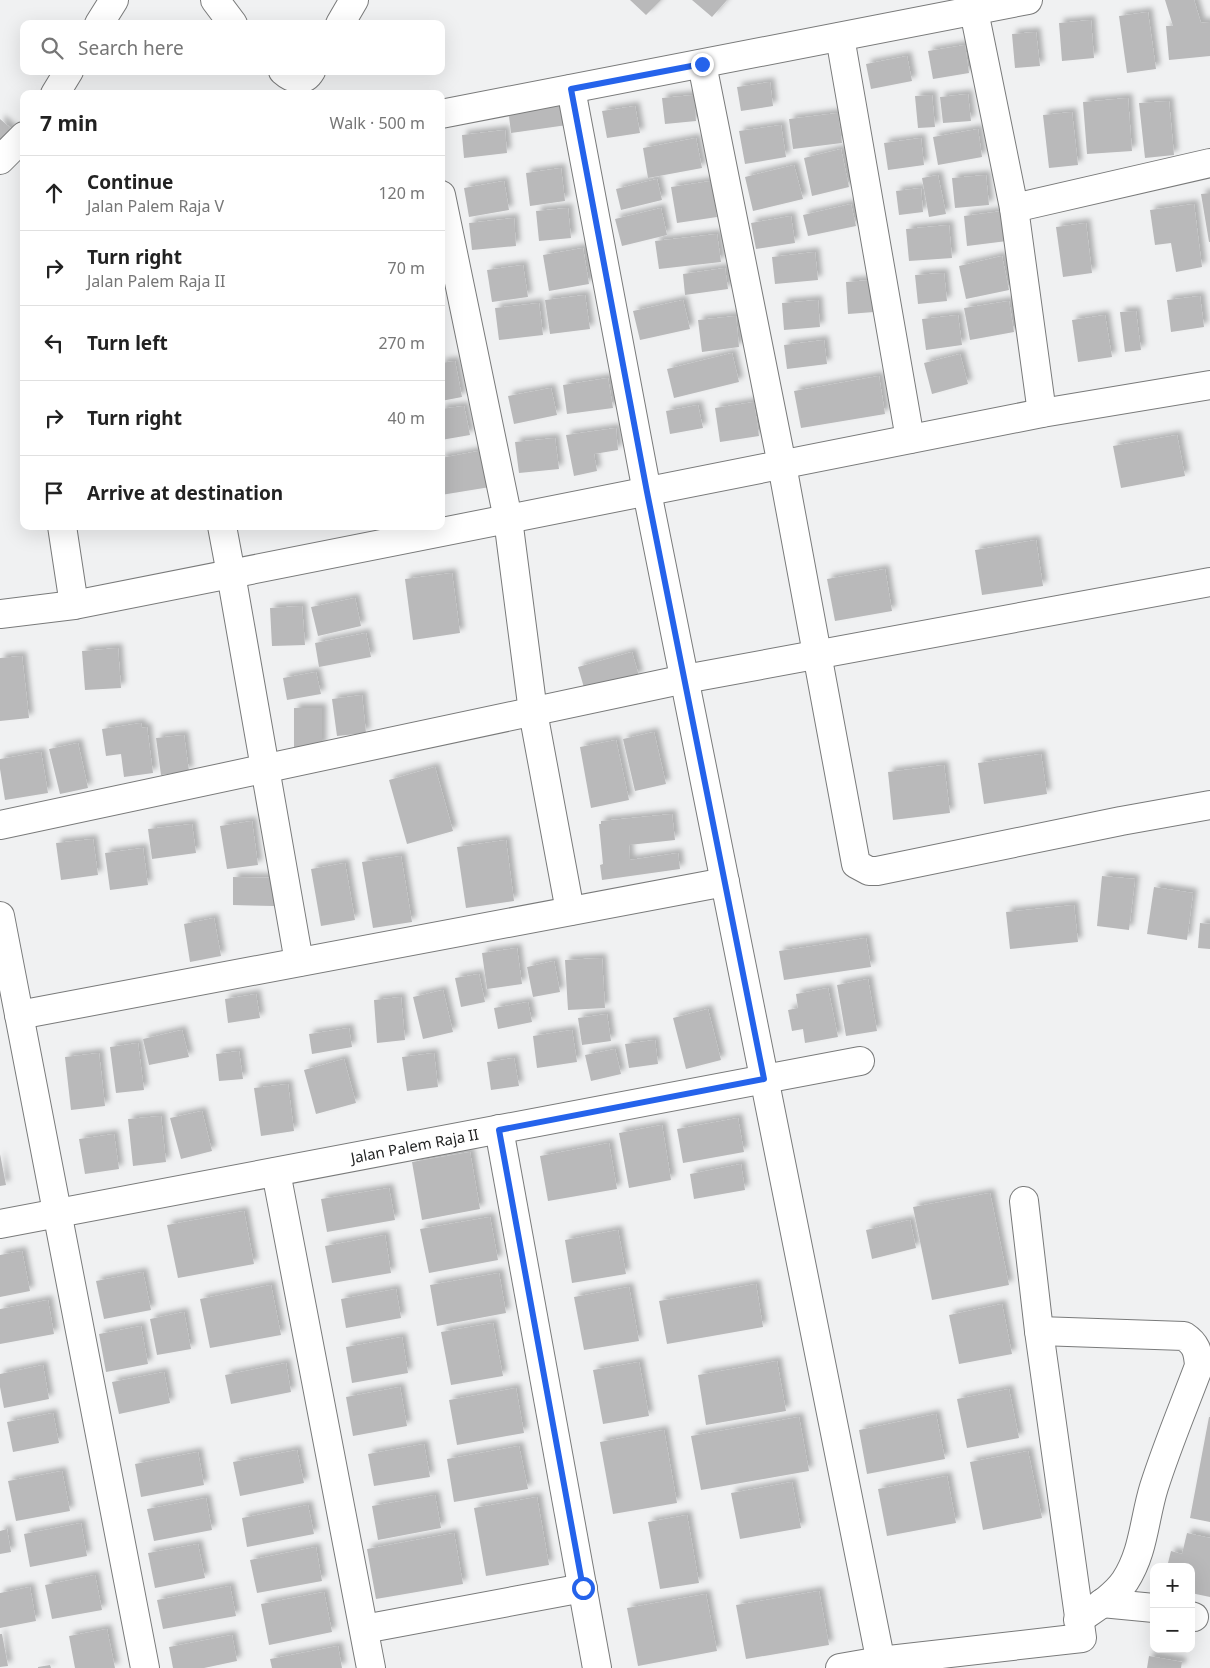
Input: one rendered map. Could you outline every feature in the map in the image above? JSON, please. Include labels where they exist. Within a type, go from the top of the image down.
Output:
[{"type":"street","points":[[102,20],[114,0]]},
{"type":"street","points":[[215,0],[230,20]]},
{"type":"street","points":[[342,20],[354,0]]},
{"type":"street","points":[[445,113],[1028,0]]},
{"type":"street","points":[[974,10],[1014,208],[1042,413]]},
{"type":"street","points":[[840,37],[910,439]]},
{"type":"street","points":[[702,64],[782,465],[856,864],[869,871],[877,871],[1121,821],[1210,805]]},
{"type":"street","points":[[57,90],[66,75]]},
{"type":"street","points":[[288,75],[294,79],[300,79],[309,75]]},
{"type":"street","points":[[571,89],[647,492],[881,1664]]},
{"type":"street","points":[[0,160],[20,140]]},
{"type":"street","points":[[1014,208],[1210,163]]},
{"type":"street","points":[[445,215],[508,519],[533,712],[570,912]]},
{"type":"street","points":[[445,527],[508,519],[1042,413],[1210,384]]},
{"type":"street","points":[[63,530],[74,605]]},
{"type":"street","points":[[223,530],[299,962]]},
{"type":"street","points":[[0,614],[74,605],[231,574],[363,537],[419,530]]},
{"type":"street","points":[[0,824],[685,679],[818,656],[1210,582]]},
{"type":"street","points":[[19,1015],[725,882]]},
{"type":"street","points":[[0,916],[145,1668]]},
{"type":"street","name":"Jalan Palem Raja II","points":[[0,1224],[860,1061]]},
{"type":"street","points":[[499,1130],[597,1668]]},
{"type":"street","points":[[276,1172],[371,1668]]},
{"type":"street","points":[[840,1668],[1082,1638],[1039,1331],[1024,1201]]},
{"type":"street","points":[[1039,1331],[1184,1336],[1193,1342],[1198,1352],[1199,1366],[1153,1488],[1142,1544],[1133,1567],[1124,1583],[1102,1603],[1078,1620]]},
{"type":"street","points":[[364,1629],[583,1588]]},
{"type":"street","points":[[1102,1603],[1150,1608]]},
{"type":"building","points":[[630,0],[661,0],[646,15]]},
{"type":"building","points":[[692,0],[727,0],[712,17]]},
{"type":"building","points":[[1165,0],[1194,0],[1201,23],[1210,22],[1210,56],[1169,60],[1166,26],[1173,26]]},
{"type":"building","points":[[1148,12],[1156,69],[1127,73],[1119,16]]},
{"type":"building","points":[[1091,20],[1094,58],[1062,61],[1059,23]]},
{"type":"building","points":[[1036,32],[1040,66],[1015,68],[1012,34]]},
{"type":"building","points":[[965,45],[969,73],[933,79],[928,51]]},
{"type":"building","points":[[907,56],[912,81],[871,89],[866,64]]},
{"type":"building","points":[[770,82],[773,106],[741,111],[737,87]]},
{"type":"building","points":[[968,94],[971,121],[943,123],[940,97]]},
{"type":"building","points":[[694,95],[696,121],[665,124],[662,98]]},
{"type":"building","points":[[932,95],[935,127],[918,128],[915,96]]},
{"type":"building","points":[[1128,98],[1132,151],[1087,154],[1083,102]]},
{"type":"building","points":[[563,100],[567,125],[511,133],[508,108]]},
{"type":"building","points":[[1169,101],[1174,155],[1145,158],[1139,103]]},
{"type":"building","points":[[635,106],[640,133],[607,138],[602,111]]},
{"type":"building","points":[[1072,112],[1078,165],[1049,168],[1043,115]]},
{"type":"building","points":[[838,113],[842,143],[793,149],[789,119]]},
{"type":"building","points":[[0,119],[14,131],[0,148]]},
{"type":"building","points":[[781,125],[786,157],[745,164],[739,131]]},
{"type":"building","points":[[978,129],[982,157],[938,165],[933,137]]},
{"type":"building","points":[[505,130],[507,153],[464,158],[462,135]]},
{"type":"building","points":[[696,138],[702,168],[648,178],[643,148]]},
{"type":"building","points":[[921,138],[924,165],[888,170],[884,143]]},
{"type":"building","points":[[841,149],[849,187],[812,196],[804,158]]},
{"type":"building","points":[[794,165],[803,199],[753,211],[745,177]]},
{"type":"building","points":[[561,168],[565,201],[530,206],[526,173]]},
{"type":"building","points":[[938,175],[946,214],[929,217],[922,178]]},
{"type":"building","points":[[986,175],[989,205],[955,208],[952,178]]},
{"type":"building","points":[[657,179],[662,200],[621,210],[616,189]]},
{"type":"building","points":[[504,181],[509,210],[469,217],[464,188]]},
{"type":"building","points":[[711,181],[717,217],[677,223],[671,187]]},
{"type":"building","points":[[921,188],[923,212],[899,215],[896,191]]},
{"type":"building","points":[[1210,193],[1210,242],[1209,242],[1201,194]]},
{"type":"building","points":[[851,204],[856,226],[808,236],[803,215]]},
{"type":"building","points":[[1194,204],[1202,267],[1176,272],[1171,243],[1155,245],[1150,210]]},
{"type":"building","points":[[568,208],[571,238],[539,241],[536,211]]},
{"type":"building","points":[[661,208],[667,235],[622,246],[615,219]]},
{"type":"building","points":[[1003,211],[1007,241],[967,246],[964,216]]},
{"type":"building","points":[[791,216],[795,243],[756,249],[751,223]]},
{"type":"building","points":[[514,218],[516,246],[472,250],[469,223]]},
{"type":"building","points":[[1086,223],[1092,273],[1063,277],[1056,227]]},
{"type":"building","points":[[949,225],[952,258],[909,261],[906,229]]},
{"type":"building","points":[[717,234],[721,262],[659,269],[655,241]]},
{"type":"building","points":[[583,248],[589,284],[549,291],[543,255]]},
{"type":"building","points":[[815,252],[818,280],[775,284],[772,257]]},
{"type":"building","points":[[1002,256],[1009,290],[966,299],[959,266]]},
{"type":"building","points":[[523,265],[528,297],[492,302],[487,270]]},
{"type":"building","points":[[725,268],[728,289],[685,295],[683,274]]},
{"type":"building","points":[[944,273],[947,301],[918,304],[915,275]]},
{"type":"building","points":[[872,280],[874,312],[848,314],[846,282]]},
{"type":"building","points":[[585,295],[590,329],[550,334],[545,300]]},
{"type":"building","points":[[1200,296],[1204,327],[1171,332],[1167,300]]},
{"type":"building","points":[[683,300],[690,329],[640,340],[633,311]]},
{"type":"building","points":[[818,300],[820,327],[784,330],[782,303]]},
{"type":"building","points":[[1009,301],[1014,332],[970,340],[964,308]]},
{"type":"building","points":[[539,303],[543,335],[499,340],[495,308]]},
{"type":"building","points":[[1136,311],[1141,350],[1125,352],[1120,312]]},
{"type":"building","points":[[958,315],[962,345],[926,350],[922,319]]},
{"type":"building","points":[[1105,315],[1112,357],[1078,362],[1072,320]]},
{"type":"building","points":[[736,316],[739,347],[702,352],[698,320]]},
{"type":"building","points":[[824,340],[827,364],[787,369],[784,345]]},
{"type":"building","points":[[732,353],[739,382],[674,398],[667,369]]},
{"type":"building","points":[[960,354],[968,384],[932,394],[924,363]]},
{"type":"building","points":[[455,361],[462,397],[445,400],[445,362]]},
{"type":"building","points":[[879,376],[885,414],[801,428],[794,391]]},
{"type":"building","points":[[608,378],[613,408],[567,414],[563,385]]},
{"type":"building","points":[[551,388],[557,415],[514,424],[508,396]]},
{"type":"building","points":[[754,402],[759,436],[720,442],[715,408]]},
{"type":"building","points":[[698,405],[703,428],[670,434],[666,411]]},
{"type":"building","points":[[464,406],[470,435],[445,439],[445,408]]},
{"type":"building","points":[[616,428],[618,450],[594,454],[597,471],[574,476],[566,435]]},
{"type":"building","points":[[1177,435],[1185,476],[1121,488],[1113,446]]},
{"type":"building","points":[[555,438],[559,469],[519,473],[515,442]]},
{"type":"building","points":[[484,450],[490,487],[445,494],[445,457]]},
{"type":"building","points":[[1036,540],[1043,586],[982,595],[975,550]]},
{"type":"building","points":[[885,569],[892,611],[835,621],[827,579]]},
{"type":"building","points":[[452,573],[460,633],[413,640],[405,579]]},
{"type":"building","points":[[355,598],[361,626],[318,636],[311,607]]},
{"type":"building","points":[[302,606],[305,645],[272,646],[270,608]]},
{"type":"building","points":[[366,633],[371,657],[319,667],[315,643]]},
{"type":"building","points":[[118,648],[121,688],[85,690],[82,651]]},
{"type":"building","points":[[632,652],[639,676],[585,691],[578,667]]},
{"type":"building","points":[[22,656],[29,718],[0,721],[0,658]]},
{"type":"building","points":[[316,672],[321,694],[287,700],[283,678]]},
{"type":"building","points":[[362,695],[366,733],[337,736],[332,699]]},
{"type":"building","points":[[294,708],[322,708],[322,747],[294,747]]},
{"type":"building","points":[[141,723],[142,728],[147,727],[153,773],[124,777],[121,754],[106,756],[102,729]]},
{"type":"building","points":[[654,732],[666,784],[635,791],[623,739]]},
{"type":"building","points":[[184,735],[189,771],[161,775],[156,738]]},
{"type":"building","points":[[616,740],[629,800],[591,808],[580,747]]},
{"type":"building","points":[[78,743],[88,788],[60,794],[49,749]]},
{"type":"building","points":[[41,752],[48,793],[5,800],[0,759]]},
{"type":"building","points":[[1041,754],[1047,794],[984,804],[978,763]]},
{"type":"building","points":[[944,765],[950,813],[893,820],[888,772]]},
{"type":"building","points":[[435,767],[453,831],[407,844],[389,780]]},
{"type":"building","points":[[672,814],[675,840],[629,845],[630,860],[678,853],[680,869],[602,880],[600,865],[603,864],[599,824],[601,824],[601,821]]},
{"type":"building","points":[[252,821],[258,865],[227,869],[220,826]]},
{"type":"building","points":[[192,824],[196,853],[152,859],[148,829]]},
{"type":"building","points":[[93,839],[98,875],[61,880],[56,843]]},
{"type":"building","points":[[506,840],[514,901],[466,908],[457,847]]},
{"type":"building","points":[[143,848],[148,885],[110,890],[105,853]]},
{"type":"building","points":[[401,856],[412,922],[373,928],[362,862]]},
{"type":"building","points":[[345,863],[355,920],[321,926],[311,869]]},
{"type":"building","points":[[1102,876],[1135,879],[1129,930],[1097,926]]},
{"type":"building","points":[[233,877],[275,878],[274,906],[233,905]]},
{"type":"building","points":[[1154,887],[1193,893],[1187,940],[1147,934]]},
{"type":"building","points":[[1074,905],[1078,942],[1010,949],[1006,912]]},
{"type":"building","points":[[214,918],[221,956],[190,962],[184,924]]},
{"type":"building","points":[[1200,923],[1210,924],[1210,949],[1198,948]]},
{"type":"building","points":[[866,938],[871,967],[784,980],[779,951]]},
{"type":"building","points":[[517,948],[522,984],[487,989],[482,953]]},
{"type":"building","points":[[602,958],[605,1008],[568,1010],[565,960]]},
{"type":"building","points":[[554,961],[560,992],[533,997],[527,967]]},
{"type":"building","points":[[479,974],[485,1002],[461,1007],[455,978]]},
{"type":"building","points":[[868,979],[877,1031],[846,1036],[837,985]]},
{"type":"building","points":[[828,988],[838,1037],[805,1043],[803,1029],[792,1031],[788,1010],[798,1008],[796,994]]},
{"type":"building","points":[[443,990],[453,1032],[423,1039],[413,997]]},
{"type":"building","points":[[256,994],[260,1018],[228,1023],[225,999]]},
{"type":"building","points":[[401,997],[405,1040],[377,1043],[374,1000]]},
{"type":"building","points":[[528,1002],[532,1022],[498,1029],[494,1008]]},
{"type":"building","points":[[708,1009],[721,1060],[686,1069],[673,1018]]},
{"type":"building","points":[[607,1014],[611,1041],[582,1045],[578,1018]]},
{"type":"building","points":[[349,1028],[352,1047],[312,1054],[309,1034]]},
{"type":"building","points":[[182,1030],[189,1057],[149,1065],[143,1039]]},
{"type":"building","points":[[572,1030],[577,1062],[537,1068],[533,1036]]},
{"type":"building","points":[[655,1040],[658,1064],[629,1068],[625,1044]]},
{"type":"building","points":[[138,1043],[144,1090],[116,1093],[110,1047]]},
{"type":"building","points":[[615,1049],[621,1074],[591,1081],[585,1055]]},
{"type":"building","points":[[239,1051],[243,1079],[219,1081],[216,1054]]},
{"type":"building","points":[[99,1053],[105,1106],[71,1110],[65,1057]]},
{"type":"building","points":[[434,1053],[438,1087],[407,1091],[402,1057]]},
{"type":"building","points":[[514,1058],[519,1086],[491,1090],[487,1062]]},
{"type":"building","points":[[344,1059],[356,1103],[316,1114],[304,1070]]},
{"type":"building","points":[[288,1084],[294,1131],[261,1136],[254,1088]]},
{"type":"building","points":[[202,1111],[212,1151],[181,1159],[170,1118]]},
{"type":"building","points":[[161,1116],[166,1162],[133,1166],[128,1119]]},
{"type":"building","points":[[738,1118],[744,1152],[683,1163],[677,1129]]},
{"type":"building","points":[[662,1125],[671,1180],[629,1188],[619,1133]]},
{"type":"building","points":[[114,1134],[119,1169],[85,1174],[79,1139]]},
{"type":"building","points":[[609,1143],[617,1189],[548,1201],[540,1156]]},
{"type":"building","points":[[470,1152],[480,1209],[422,1220],[412,1162]]},
{"type":"building","points":[[0,1154],[6,1185],[0,1186]]},
{"type":"building","points":[[741,1164],[745,1190],[694,1199],[690,1174]]},
{"type":"building","points":[[389,1188],[395,1220],[327,1232],[321,1199]]},
{"type":"building","points":[[990,1193],[1009,1285],[932,1300],[913,1207]]},
{"type":"building","points":[[244,1211],[254,1264],[178,1278],[167,1225]]},
{"type":"building","points":[[490,1217],[498,1260],[429,1273],[420,1229]]},
{"type":"building","points":[[910,1220],[916,1248],[872,1259],[866,1230]]},
{"type":"building","points":[[618,1230],[626,1274],[572,1283],[565,1240]]},
{"type":"building","points":[[385,1235],[391,1273],[332,1283],[325,1246]]},
{"type":"building","points":[[22,1251],[30,1291],[0,1297],[0,1255]]},
{"type":"building","points":[[143,1272],[151,1310],[104,1319],[96,1281]]},
{"type":"building","points":[[499,1273],[506,1313],[437,1326],[430,1285]]},
{"type":"building","points":[[756,1284],[763,1327],[667,1344],[659,1301]]},
{"type":"building","points":[[271,1285],[281,1335],[210,1348],[200,1299]]},
{"type":"building","points":[[629,1287],[639,1341],[584,1350],[574,1297]]},
{"type":"building","points":[[396,1289],[401,1318],[346,1328],[341,1299]]},
{"type":"building","points":[[48,1300],[54,1334],[0,1344],[0,1309]]},
{"type":"building","points":[[1002,1304],[1012,1354],[959,1364],[949,1315]]},
{"type":"building","points":[[184,1312],[191,1349],[157,1355],[150,1319]]},
{"type":"building","points":[[493,1323],[503,1376],[451,1385],[441,1332]]},
{"type":"building","points":[[141,1326],[148,1364],[106,1372],[99,1334]]},
{"type":"building","points":[[402,1337],[408,1373],[352,1383],[346,1347]]},
{"type":"building","points":[[777,1361],[786,1411],[706,1425],[698,1375]]},
{"type":"building","points":[[639,1362],[649,1416],[603,1424],[593,1370]]},
{"type":"building","points":[[286,1363],[291,1392],[231,1404],[225,1375]]},
{"type":"building","points":[[43,1365],[49,1399],[4,1408],[0,1387],[0,1374]]},
{"type":"building","points":[[164,1372],[170,1403],[119,1414],[112,1382]]},
{"type":"building","points":[[400,1387],[407,1426],[353,1436],[346,1397]]},
{"type":"building","points":[[516,1388],[524,1433],[457,1445],[449,1400]]},
{"type":"building","points":[[1009,1389],[1019,1438],[967,1448],[957,1399]]},
{"type":"building","points":[[53,1413],[59,1443],[13,1452],[7,1422]]},
{"type":"building","points":[[936,1414],[945,1459],[867,1474],[859,1430]]},
{"type":"building","points":[[799,1417],[809,1471],[701,1490],[691,1436]]},
{"type":"building","points":[[1210,1417],[1210,1522],[1190,1518]]},
{"type":"building","points":[[664,1430],[677,1503],[613,1514],[600,1442]]},
{"type":"building","points":[[424,1444],[430,1477],[374,1486],[368,1454]]},
{"type":"building","points":[[519,1446],[528,1489],[454,1502],[447,1459]]},
{"type":"building","points":[[297,1450],[304,1483],[240,1496],[233,1462]]},
{"type":"building","points":[[1028,1451],[1042,1518],[983,1530],[970,1462]]},
{"type":"building","points":[[198,1452],[204,1485],[141,1497],[135,1464]]},
{"type":"building","points":[[62,1471],[70,1511],[16,1521],[8,1481]]},
{"type":"building","points":[[947,1476],[956,1523],[887,1536],[878,1489]]},
{"type":"building","points":[[792,1482],[801,1528],[740,1539],[731,1493]]},
{"type":"building","points":[[435,1495],[441,1528],[378,1540],[372,1506]]},
{"type":"building","points":[[537,1497],[549,1565],[486,1576],[474,1508]]},
{"type":"building","points":[[206,1498],[212,1530],[154,1541],[147,1509]]},
{"type":"building","points":[[308,1505],[314,1534],[247,1547],[242,1518]]},
{"type":"building","points":[[687,1515],[699,1583],[660,1589],[648,1522]]},
{"type":"building","points":[[81,1523],[87,1556],[30,1567],[24,1534]]},
{"type":"building","points":[[7,1529],[11,1552],[0,1554],[0,1531]]},
{"type":"building","points":[[454,1533],[463,1584],[376,1599],[367,1549]]},
{"type":"building","points":[[1187,1533],[1210,1538],[1210,1597],[1195,1594],[1195,1563],[1168,1563],[1171,1551],[1182,1554]]},
{"type":"building","points":[[198,1544],[205,1578],[155,1588],[148,1553]]},
{"type":"building","points":[[316,1547],[322,1581],[257,1593],[250,1560]]},
{"type":"building","points":[[95,1575],[102,1610],[52,1619],[45,1585]]},
{"type":"building","points":[[230,1586],[236,1616],[163,1629],[157,1600]]},
{"type":"building","points":[[30,1587],[36,1621],[0,1628],[0,1593]]},
{"type":"building","points":[[819,1591],[829,1645],[746,1659],[736,1605]]},
{"type":"building","points":[[324,1592],[332,1632],[269,1645],[261,1604]]},
{"type":"building","points":[[706,1594],[717,1651],[638,1666],[627,1608]]},
{"type":"building","points":[[107,1629],[115,1668],[75,1668],[69,1636]]},
{"type":"building","points":[[0,1634],[2,1634],[8,1666],[0,1667]]},
{"type":"building","points":[[232,1635],[237,1661],[204,1668],[173,1668],[169,1647]]},
{"type":"building","points":[[338,1646],[342,1668],[272,1668],[270,1659]]},
{"type":"building","points":[[1149,1656],[1182,1662],[1181,1668],[1147,1668]]},
{"type":"building","points":[[50,1665],[51,1668],[38,1668],[38,1667]]},
{"type":"route","points":[[583,1588],[499,1130],[764,1079],[647,492],[571,89],[702,64]]}]
